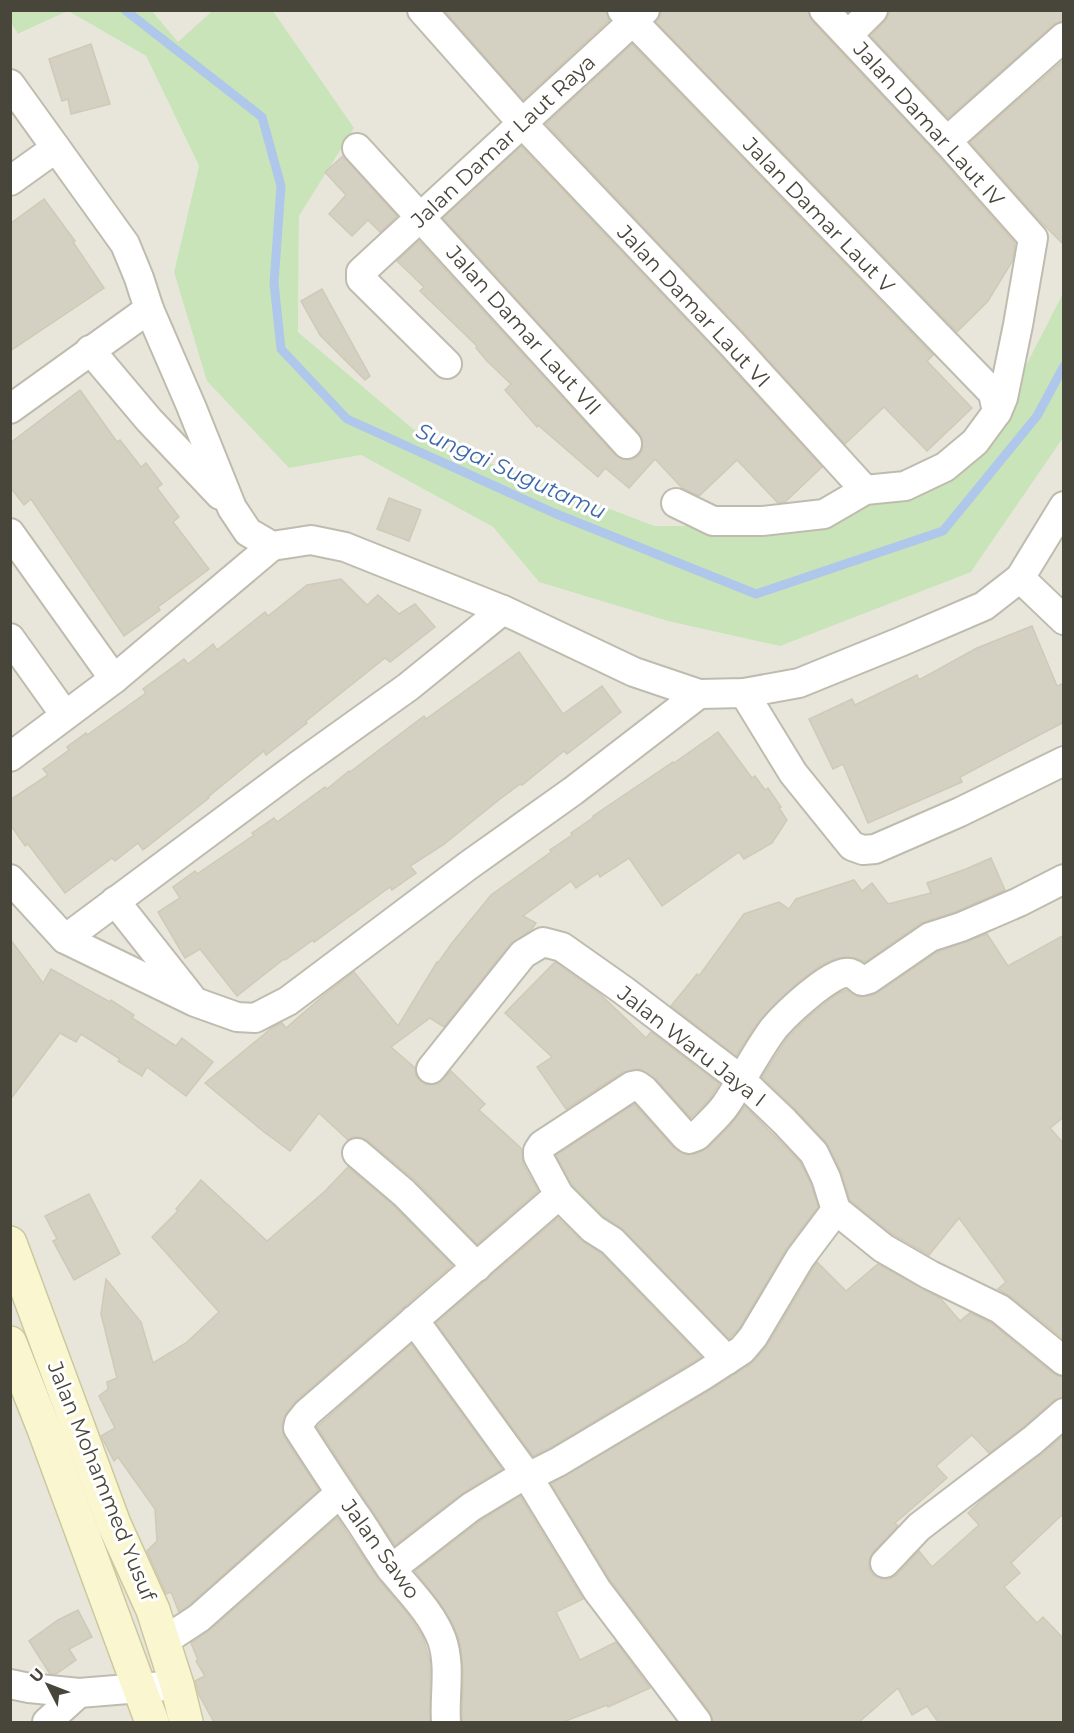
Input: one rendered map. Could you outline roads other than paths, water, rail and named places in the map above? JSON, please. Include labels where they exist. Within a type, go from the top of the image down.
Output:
[{"type":"main road","name":"Jalan Mohammed Yusuf","points":[[10,1243],[114,1524],[153,1610],[177,1685],[186,1722]]},
{"type":"main road","name":"Jalan Mohammed Yusuf","points":[[10,1343],[118,1626],[152,1722]]},
{"type":"street","name":"Jalan Damar Laut VI","points":[[422,10],[522,123],[732,344],[865,490]]},
{"type":"street","name":"Jalan Damar Laut IV","points":[[824,10],[947,141],[1033,238],[1003,398],[997,412]]},
{"type":"street","points":[[848,35],[873,10]]},
{"type":"street","name":"Jalan Damar Laut Raya","points":[[447,364],[361,279],[361,272],[522,123],[633,14]]},
{"type":"street","name":"Jalan Damar Laut V","points":[[633,14],[993,393],[997,412]]},
{"type":"street","points":[[947,141],[1064,37]]},
{"type":"street","points":[[10,84],[125,244],[149,309],[232,508]]},
{"type":"street","points":[[10,181],[56,148]]},
{"type":"street","name":"Jalan Damar Laut VII","points":[[357,148],[627,444]]},
{"type":"street","points":[[10,409],[149,309]]},
{"type":"street","points":[[90,350],[149,420],[232,508],[248,532],[272,546]]},
{"type":"street","points":[[676,503],[713,521],[762,521],[824,514],[865,490],[905,486],[945,467],[975,442],[997,412]]},
{"type":"street","points":[[10,757],[114,679],[272,546],[311,540],[345,547],[503,610],[634,672],[699,694],[744,693],[799,683],[984,606],[1020,578],[1064,506]]},
{"type":"street","points":[[10,533],[114,679]]},
{"type":"street","points":[[1020,578],[1064,620]]},
{"type":"street","points":[[65,939],[408,687],[503,610]]},
{"type":"street","points":[[10,638],[65,715]]},
{"type":"street","points":[[744,693],[793,773],[852,846],[863,850],[875,849],[960,812],[1064,762]]},
{"type":"street","points":[[10,879],[65,939],[195,1002],[237,1017],[255,1018],[288,1001],[469,865],[573,791],[699,694]]},
{"type":"street","points":[[727,1360],[612,1241],[593,1230],[559,1195],[538,1156],[542,1145],[632,1086],[637,1085],[689,1139],[697,1136],[723,1108],[775,1028],[812,991],[828,980],[845,973],[855,975],[862,981],[868,979],[930,937],[961,927],[1019,902],[1064,879]]},
{"type":"street","points":[[115,901],[195,1002]]},
{"type":"street","name":"Jalan Waru Jaya I","points":[[431,1069],[523,954],[543,942],[562,947],[740,1079],[784,1121],[814,1153],[826,1178],[836,1210]]},
{"type":"street","points":[[357,1153],[404,1193],[477,1267]]},
{"type":"street","points":[[340,1493],[298,1428],[299,1423],[307,1413],[559,1195]]},
{"type":"street","points":[[391,1569],[471,1507],[519,1478],[528,1477],[558,1462],[742,1350],[753,1337],[800,1258],[836,1210],[883,1248],[930,1275],[1000,1309],[1064,1361]]},
{"type":"street","points":[[414,1320],[528,1477],[597,1590],[697,1722]]},
{"type":"street","points":[[885,1563],[919,1527],[1033,1440],[1064,1413]]},
{"type":"street","name":"Jalan Sawo","points":[[164,1641],[199,1618],[340,1493],[391,1569],[422,1604],[436,1626],[443,1642],[447,1664],[446,1722]]},
{"type":"street","points":[[10,1684],[79,1693],[177,1685]]},
{"type":"street","points":[[47,1722],[79,1693]]},
{"type":"waterway","name":"Sungai Sugutamu","points":[[125,10],[262,117],[281,186],[274,283],[281,349],[347,419],[554,513],[756,594],[943,531],[1037,416],[1064,366]]}]
